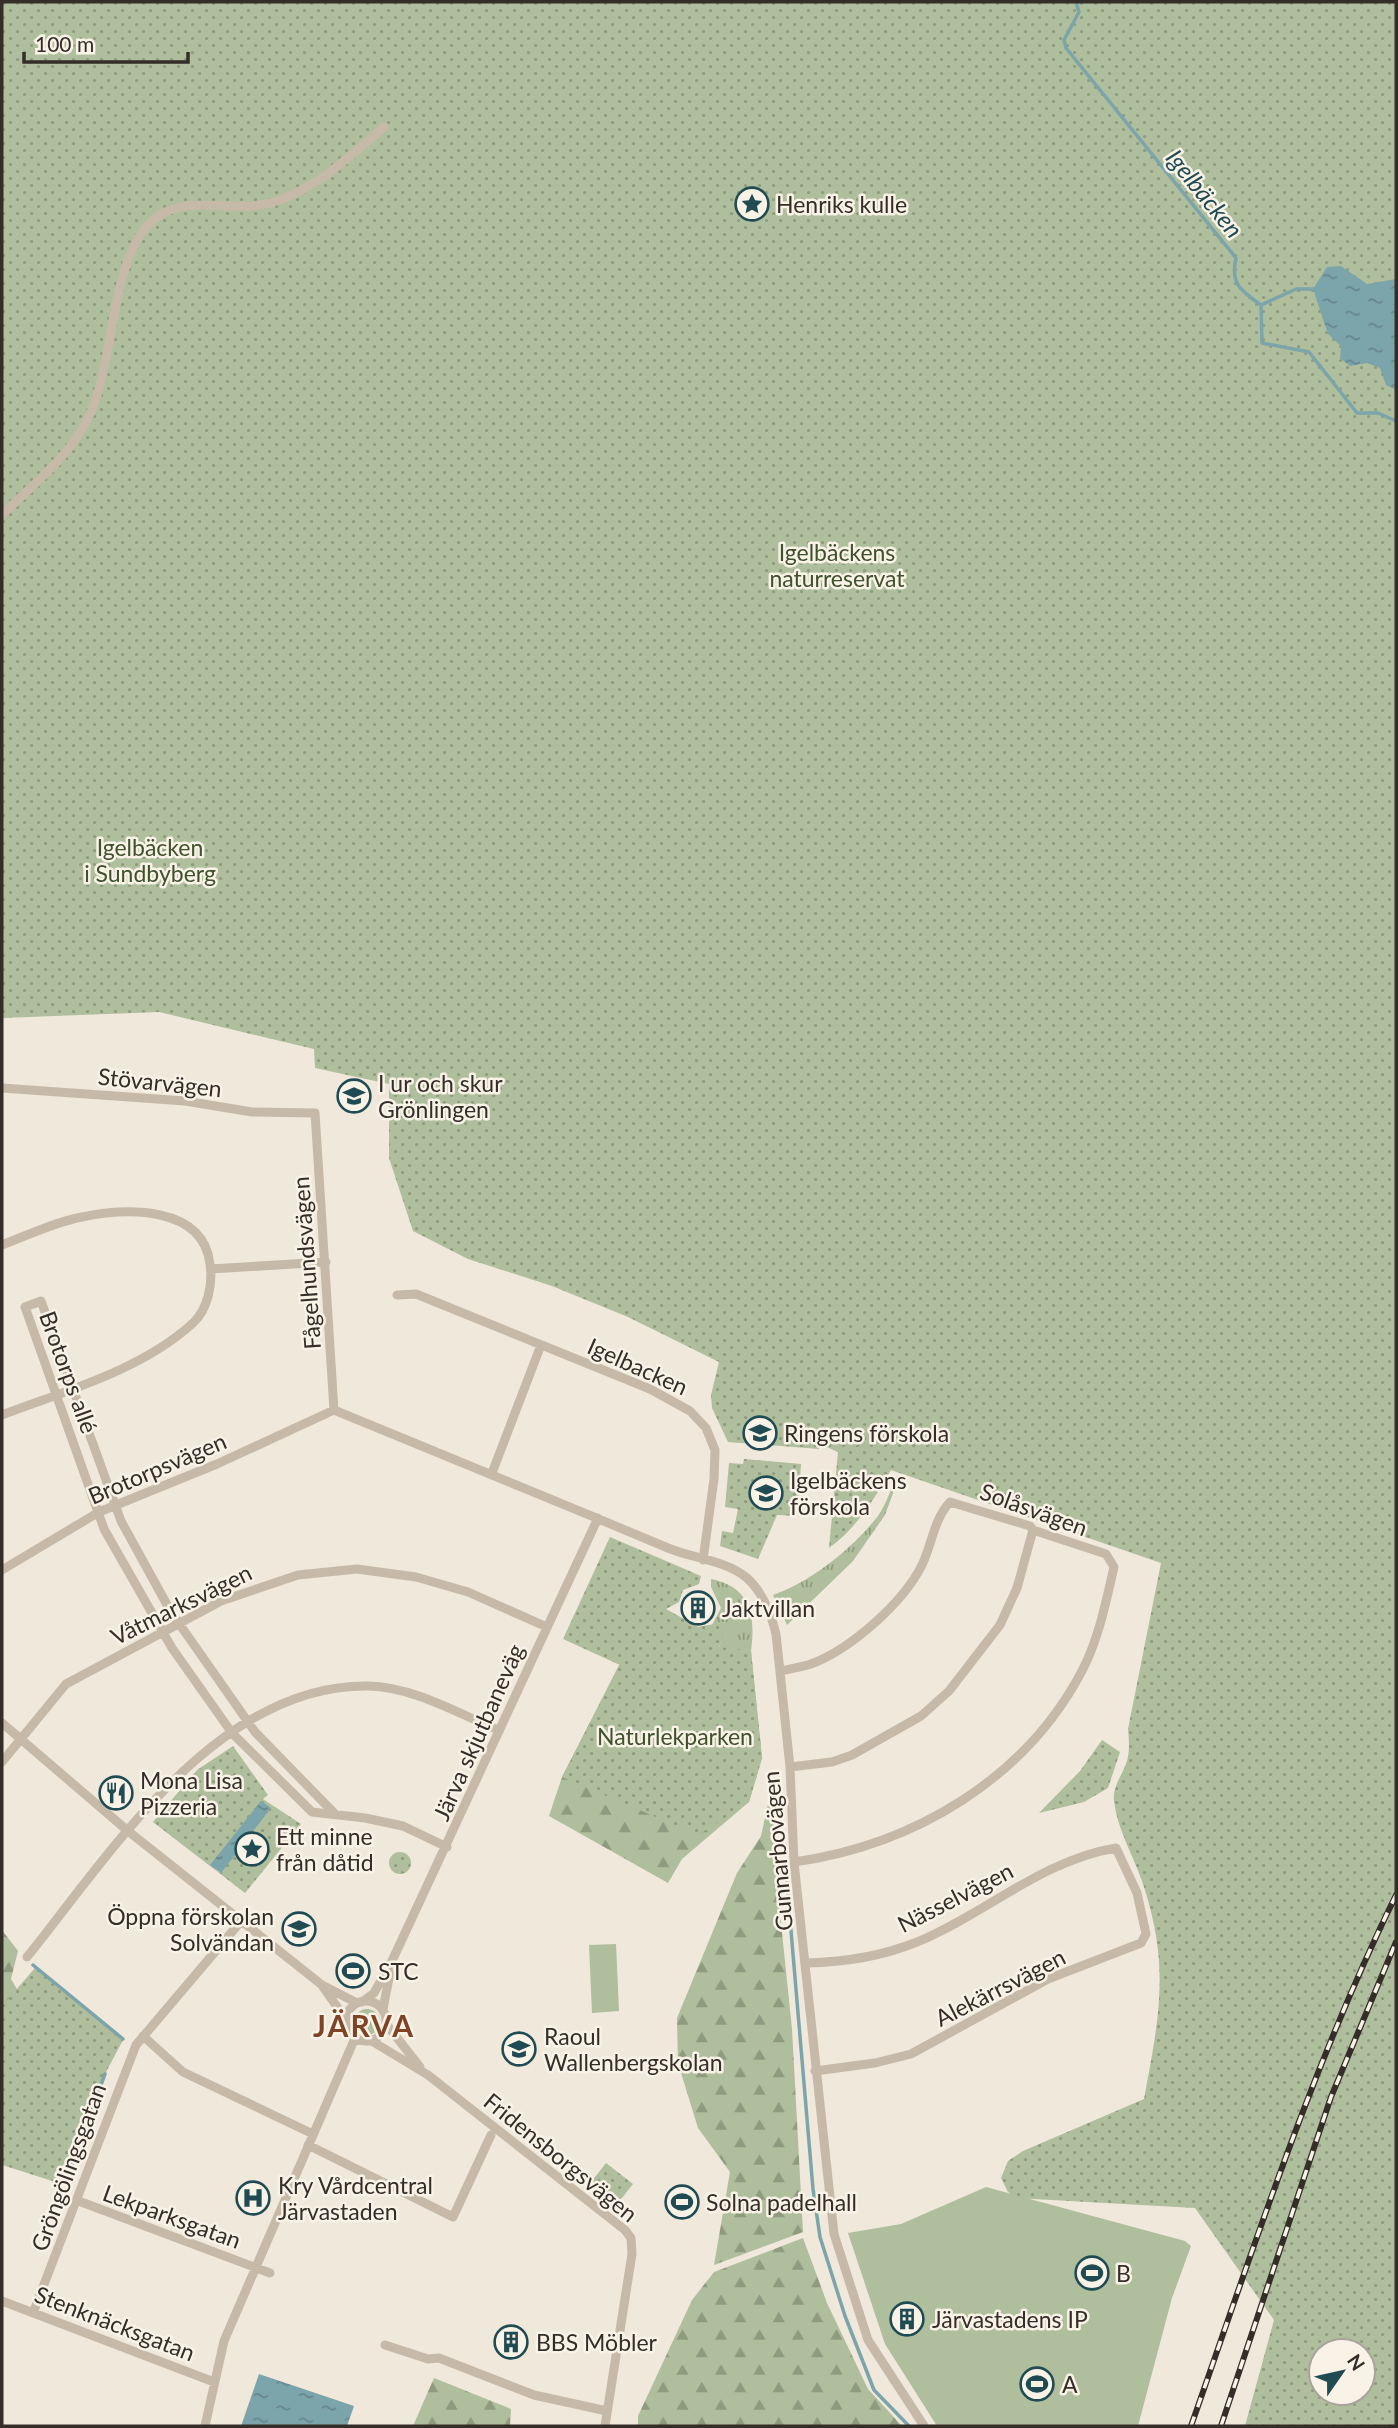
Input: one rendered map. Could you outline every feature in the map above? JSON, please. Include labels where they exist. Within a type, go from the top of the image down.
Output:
[{"type":"street","points":[[2,515],[41,480],[89,416],[107,359],[127,260],[136,239],[152,221],[180,207],[260,205],[282,199],[325,175],[384,127]]},
{"type":"street","name":"Stövarvägen","points":[[2,1088],[185,1101],[252,1112],[315,1113]]},
{"type":"street","name":"Fågelhundsvägen","points":[[315,1113],[334,1410]]},
{"type":"street","points":[[2,1245],[81,1217],[131,1212],[160,1214],[187,1225],[199,1236],[209,1253],[211,1269],[209,1294],[194,1322],[158,1349],[56,1395],[2,1415]]},
{"type":"street","points":[[211,1269],[326,1262]]},
{"type":"street","name":"Igelbacken","points":[[397,1295],[416,1294],[671,1399],[690,1412],[706,1428],[715,1450],[714,1479],[703,1560]]},
{"type":"street","name":"Brotorps allé","points":[[335,1814],[248,1722],[178,1623],[115,1504],[41,1301],[25,1307],[109,1539],[162,1631],[232,1733],[312,1812],[403,1826],[446,1847]]},
{"type":"street","points":[[492,1473],[541,1345]]},
{"type":"street","name":"Gunnarbovägen","points":[[334,1410],[703,1560],[732,1568],[748,1578],[759,1593],[770,1613],[776,1634],[790,1768],[794,1862],[834,2234],[869,2340],[924,2426]]},
{"type":"street","name":"Brotorpsvägen","points":[[2,1570],[115,1504],[217,1464],[334,1410]]},
{"type":"street","name":"Solåsvägen","points":[[780,1671],[812,1664],[854,1638],[883,1615],[904,1593],[922,1566],[942,1510],[950,1502],[1030,1526],[1033,1530],[1105,1555],[1114,1567],[1101,1625],[1084,1668],[1060,1708],[1031,1744],[978,1792],[928,1822],[860,1849],[794,1862]]},
{"type":"street","name":"Järva skjutbaneväg","points":[[359,2003],[374,1993],[392,1961],[598,1518]]},
{"type":"street","points":[[790,1768],[832,1762],[852,1755],[921,1716],[949,1690],[1000,1625],[1017,1588],[1033,1530]]},
{"type":"street","name":"Våtmarksvägen","points":[[21,1738],[66,1684],[221,1601],[264,1584],[298,1575],[357,1569],[416,1577],[468,1592],[547,1627]]},
{"type":"street","points":[[27,1957],[175,1777],[232,1733],[284,1702],[369,1686],[422,1697],[498,1730]]},
{"type":"street","points":[[2,1723],[128,1831],[321,1985],[359,2003],[383,2009],[387,2025],[382,2034],[370,2040],[355,2038],[347,2029],[345,2018],[321,1985]]},
{"type":"street","points":[[2,1762],[21,1738]]},
{"type":"street","name":"Nässelvägen","points":[[806,1963],[869,1958],[917,1941],[1040,1875],[1091,1852],[1116,1848]]},
{"type":"street","name":"Alekärrsvägen","points":[[815,2071],[875,2063],[911,2054],[1048,1979],[1140,1943],[1146,1934],[1137,1893],[1116,1848]]},
{"type":"street","points":[[242,1920],[143,2036],[183,2072],[313,2134]]},
{"type":"street","name":"Järva skjutbaneväg","points":[[383,2009],[392,1961]]},
{"type":"street","points":[[345,2018],[349,2008],[359,2003]]},
{"type":"street","name":"Fridensborgsvägen","points":[[387,2025],[428,2075]]},
{"type":"street","name":"Gröngölingsgatan","points":[[33,2313],[121,2077],[143,2036]]},
{"type":"street","points":[[205,2426],[224,2340],[355,2038]]},
{"type":"street","name":"Fridensborgsvägen","points":[[370,2040],[428,2075],[631,2238],[631,2267],[605,2426]]},
{"type":"street","points":[[308,2145],[453,2217],[491,2135]]},
{"type":"street","name":"Lekparksgatan","points":[[76,2200],[270,2273]]},
{"type":"street","name":"Stenknäcksgatan","points":[[2,2301],[215,2382]]},
{"type":"street","points":[[385,2345],[428,2360],[439,2358],[534,2395],[607,2411]]},
{"type":"green space","name":"Igelbäckens naturreservat","points":[[2,2],[1396,2],[1396,2426],[1245,2426],[1274,2320],[1195,2208],[1016,2198],[1008,2192],[1001,2178],[1008,2161],[1023,2151],[1144,2099],[1157,2018],[1157,1943],[1144,1887],[1119,1823],[1114,1796],[1128,1757],[1128,1729],[1161,1563],[891,1470],[856,1522],[829,1548],[838,1452],[820,1444],[819,1449],[728,1442],[712,1408],[711,1395],[719,1362],[628,1317],[552,1286],[468,1259],[413,1231],[389,1158],[389,1084],[315,1068],[314,1049],[159,1012],[2,1018]]},
{"type":"green space","points":[[744,1459],[801,1464],[797,1516],[777,1515],[758,1559],[720,1546],[722,1531],[733,1533],[738,1509],[725,1507],[729,1463],[743,1464]]},
{"type":"green space","points":[[897,1476],[899,1477],[885,1515],[853,1561],[787,1625],[773,1595],[816,1573],[856,1540],[881,1512]]},
{"type":"green space","name":"Naturlekparken","points":[[610,1537],[701,1576],[699,1584],[683,1590],[679,1602],[666,1609],[698,1627],[727,1622],[719,1647],[751,1651],[762,1758],[749,1802],[698,1835],[562,1777],[620,1665],[563,1639]]},
{"type":"green space","points":[[711,1579],[734,1588],[748,1604],[752,1625],[751,1651],[719,1648],[726,1622],[712,1625],[721,1608],[711,1587]]},
{"type":"green space","name":"Naturlekparken","points":[[665,1609],[698,1627],[727,1622],[719,1647],[751,1651],[762,1758],[749,1802],[682,1859],[668,1883],[549,1816],[562,1777],[619,1665]]},
{"type":"green space","points":[[1102,1740],[1120,1752],[1108,1788],[1084,1802],[1039,1813],[1080,1771]]},
{"type":"green space","points":[[233,1746],[268,1795],[263,1799],[301,1824],[245,1893],[153,1822],[197,1770]],"holes":[[[261,1802],[220,1873],[211,1865]]]},
{"type":"green space","points":[[775,1772],[775,1865],[792,2029],[803,2232],[714,2265],[730,2172],[698,2128],[678,2063],[677,2018],[737,1873],[761,1836]]},
{"type":"green space","points":[[400,1852],[408,1855],[411,1863],[408,1871],[400,1874],[392,1871],[389,1863],[392,1855]]},
{"type":"green space","points":[[2,1930],[18,1951],[11,1979],[23,1999],[2,2055]]},
{"type":"green space","points":[[616,1944],[619,2011],[592,2013],[589,1945]]},
{"type":"green space","points":[[35,1968],[123,2040],[105,2074],[65,2185],[2,2165],[2,2006]]},
{"type":"green space","points":[[367,2009],[376,2013],[380,2022],[376,2031],[367,2035],[358,2031],[354,2022],[358,2013]]},
{"type":"green space","points":[[606,2163],[633,2184],[618,2203],[591,2182]]},
{"type":"green space","points":[[986,2187],[1185,2241],[1191,2246],[1172,2298],[1138,2426],[937,2426],[885,2344],[848,2233],[901,2224]]},
{"type":"green space","points":[[803,2238],[827,2303],[868,2389],[902,2426],[638,2426],[638,2416],[692,2300],[714,2272]]},
{"type":"green space","points":[[434,2378],[511,2409],[510,2426],[413,2426]]},
{"type":"water","points":[[1341,266],[1367,284],[1396,279],[1396,390],[1386,385],[1380,368],[1367,363],[1350,366],[1340,358],[1341,346],[1328,334],[1313,289],[1327,267]]},
{"type":"water","points":[[261,1801],[271,1808],[221,1873],[210,1865]]},
{"type":"water","points":[[259,2374],[354,2406],[347,2426],[241,2426]]},
{"type":"waterway","name":"Igelbäcken","points":[[1076,2],[1079,12],[1064,40],[1066,48],[1236,258],[1236,281],[1261,305],[1262,343],[1309,352],[1357,413],[1378,413],[1396,421]]},
{"type":"waterway","points":[[1261,305],[1296,289],[1313,289]]},
{"type":"waterway","points":[[785,1860],[813,2189],[820,2237],[845,2316],[874,2390],[909,2426]]},
{"type":"waterway","points":[[33,1965],[123,2039]]},
{"type":"waterway","points":[[68,2177],[105,2074]]},
{"type":"railway","points":[[1191,2426],[1261,2224],[1311,2091],[1337,2025],[1396,1895]]},
{"type":"railway","points":[[1221,2426],[1331,2097],[1396,1942]]},
{"type":"place","name":"Henriks kulle","points":[[752,204]]},
{"type":"place","name":"I ur och skur Grönlingen","points":[[354,1096]]},
{"type":"place","name":"Ringens förskola","points":[[760,1433]]},
{"type":"place","name":"Igelbäckens förskola","points":[[766,1493]]},
{"type":"place","name":"Jaktvillan","points":[[698,1608]]},
{"type":"place","name":"Mona Lisa Pizzeria","points":[[116,1793]]},
{"type":"place","name":"Ett minne från dåtid","points":[[252,1849]]},
{"type":"place","name":"Öppna förskolan Solvändan","points":[[299,1929]]},
{"type":"place","name":"STC","points":[[353,1971]]},
{"type":"place","name":"Raoul Wallenbergskolan","points":[[519,2049]]},
{"type":"place","name":"Kry Vårdcentral Järvastaden","points":[[253,2198]]},
{"type":"place","name":"Solna padelhall","points":[[682,2202]]},
{"type":"place","name":"B","points":[[1092,2273]]},
{"type":"place","name":"Järvastadens IP","points":[[907,2319]]},
{"type":"place","name":"BBS Möbler","points":[[511,2342]]},
{"type":"place","name":"A","points":[[1037,2384]]},
{"type":"district","name":"JÄRVA","points":[[364,2025]]},
{"type":"park label","name":"Igelbäcken i Sundbyberg","points":[[150,860]]}]
